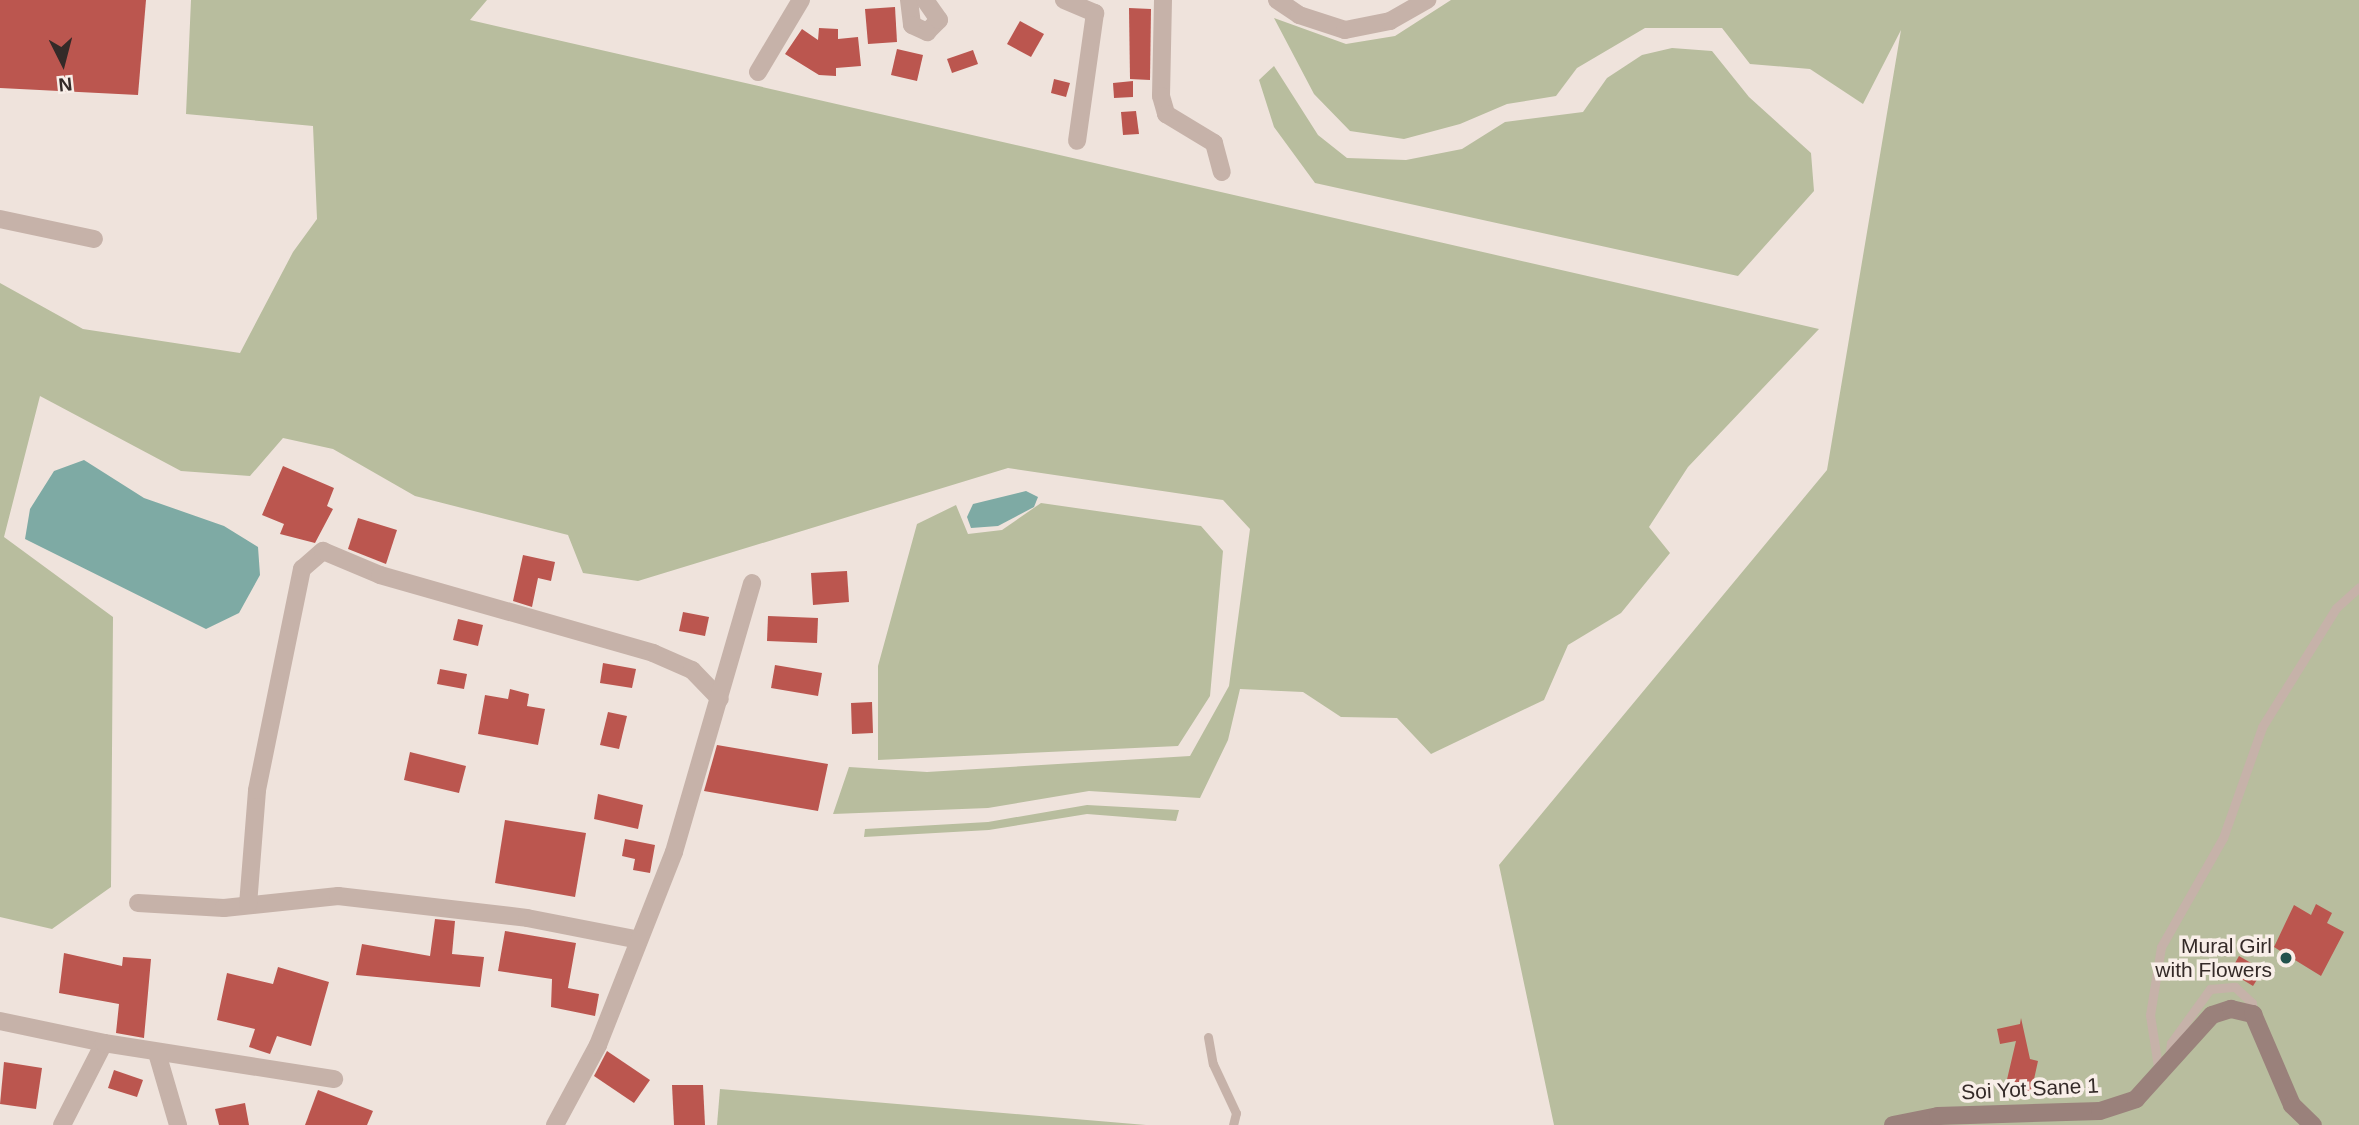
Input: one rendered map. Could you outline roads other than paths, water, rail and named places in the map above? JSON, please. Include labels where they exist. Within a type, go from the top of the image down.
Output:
[{"type":"street","points":[[758,72],[801,0]]},
{"type":"street","points":[[909,0],[912,25],[927,32],[939,20],[925,0]]},
{"type":"street","points":[[1064,0],[1095,13],[1077,141]]},
{"type":"street","points":[[1163,0],[1161,96],[1166,114],[1214,143],[1222,172]]},
{"type":"street","points":[[1277,0],[1299,15],[1345,30],[1390,20],[1427,0]]},
{"type":"street","points":[[0,219],[93,239]]},
{"type":"street","points":[[248,905],[257,790],[302,569],[323,551],[380,575],[653,653],[692,670],[720,699]]},
{"type":"street","points":[[555,1125],[598,1045],[692,803],[752,583]]},
{"type":"street","points":[[138,903],[248,905],[338,896],[587,927],[639,940]]},
{"type":"street","name":"Soi Yot Sane 1","points":[[1894,1125],[1938,1116],[2100,1111],[2136,1099],[2212,1015],[2231,1009],[2253,1014]]},
{"type":"street","points":[[2253,1014],[2292,1105],[2313,1125]]},
{"type":"street","points":[[0,1021],[157,1053],[334,1079]]},
{"type":"street","points":[[62,1125],[104,1043]]},
{"type":"street","points":[[157,1053],[178,1125]]},
{"type":"lane","points":[[2163,1070],[2150,1015],[2161,947],[2223,838],[2262,727],[2336,608],[2359,587]]},
{"type":"lane","points":[[2163,1070],[2171,1043],[2210,989],[2235,987],[2252,1003],[2253,1014]]},
{"type":"lane","points":[[1208,1037],[1213,1064],[1236,1113],[1233,1125]]},
{"type":"water","points":[[84,460],[144,498],[224,526],[258,547],[260,575],[239,613],[206,629],[25,539],[30,509],[54,471]]},
{"type":"water","points":[[1026,491],[1038,497],[1034,507],[998,526],[971,528],[967,517],[973,504]]},
{"type":"place","name":"Mural Girl with Flowers","points":[[2286,958]]}]
